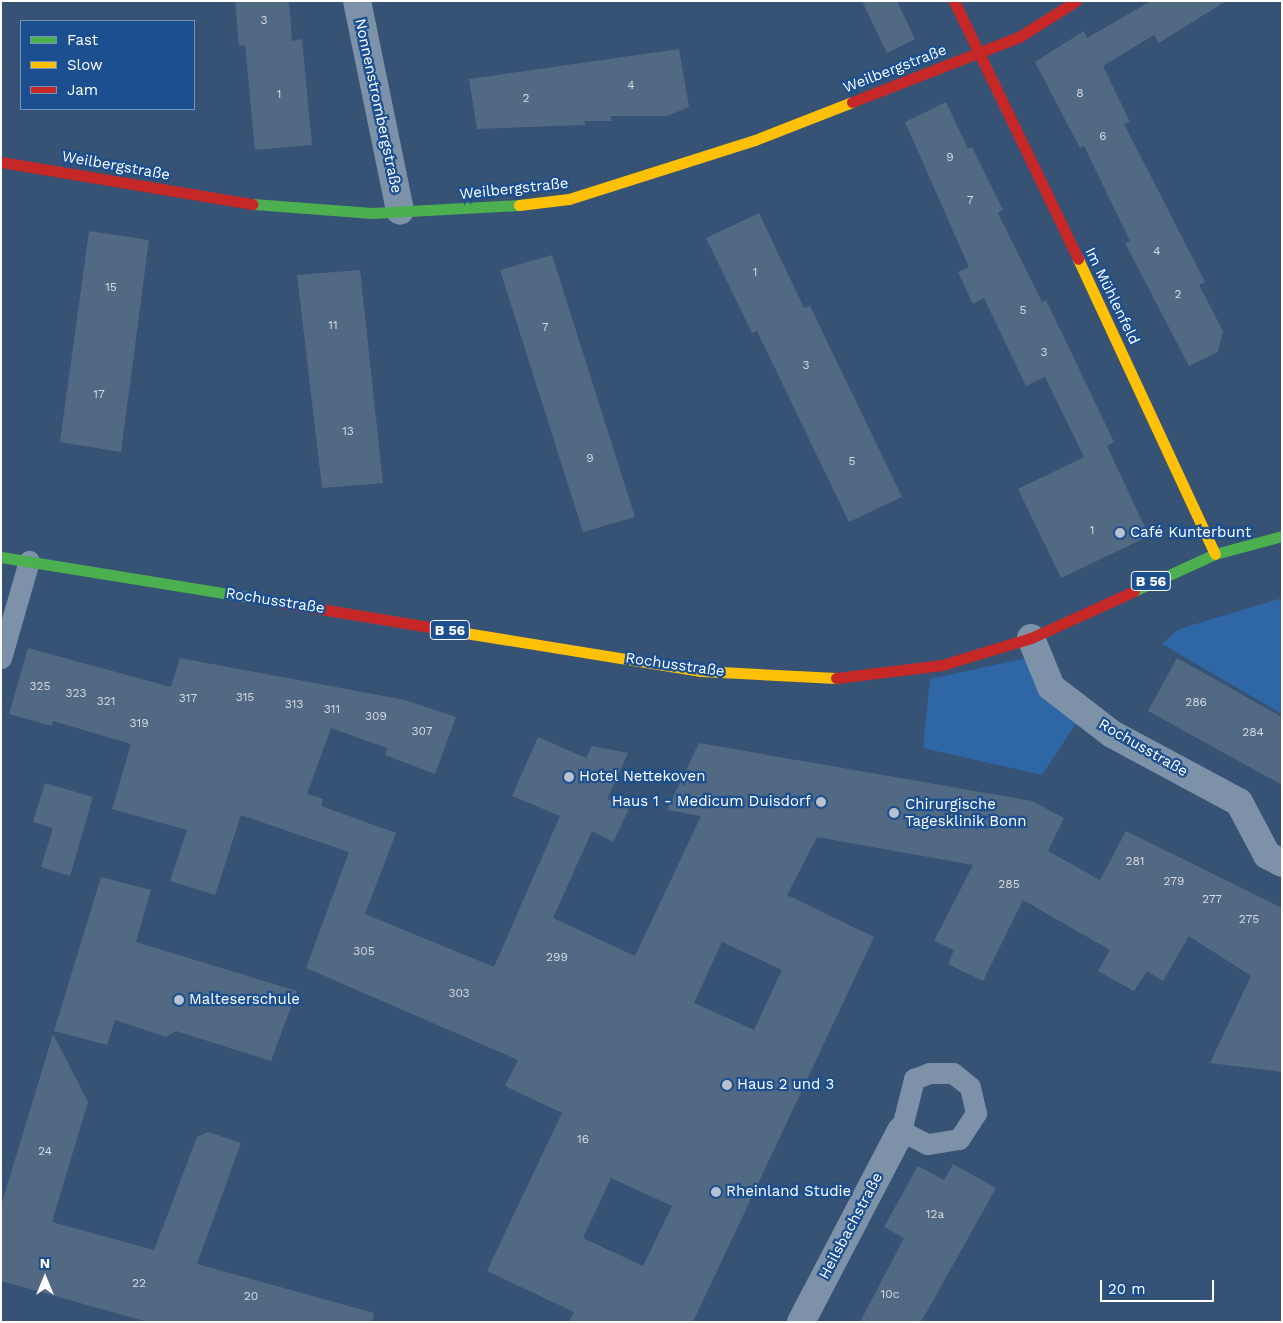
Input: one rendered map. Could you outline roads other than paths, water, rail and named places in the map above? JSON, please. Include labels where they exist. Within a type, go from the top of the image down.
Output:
[{"type":"street","name":"Nonnenstrombergstraße","points":[[357,1],[400,211]]},
{"type":"street","name":"Im Mühlenfeld","points":[[954,1],[1216,554]]},
{"type":"street","points":[[978,53],[1019,37],[1076,1]]},
{"type":"street","name":"Weilbergstraße","points":[[1,162],[256,204],[400,211],[484,210],[570,199],[755,140],[978,53]]},
{"type":"street","name":"B 56","points":[[1031,638],[1216,554],[1282,536]]},
{"type":"street","name":"Rochusstraße","points":[[1,557],[701,672],[842,678],[942,665],[1031,638],[1051,687],[1112,734],[1240,802],[1267,855],[1282,863]]},
{"type":"street","name":"Heilsbachstraße","points":[[801,1322],[901,1131]]},
{"type":"lane","points":[[1,658],[29,561]]},
{"type":"place","name":"Café Kunterbunt","points":[[1120,533]]},
{"type":"place","name":"Hotel Nettekoven","points":[[569,777]]},
{"type":"place","name":"Haus 1 - Medicum Duisdorf","points":[[821,802]]},
{"type":"place","name":"Chirurgische Tagesklinik Bonn","points":[[894,813]]},
{"type":"place","name":"Malteserschule","points":[[179,1000]]},
{"type":"place","name":"Haus 2 und 3","points":[[727,1085]]},
{"type":"place","name":"Rheinland Studie","points":[[716,1192]]}]
